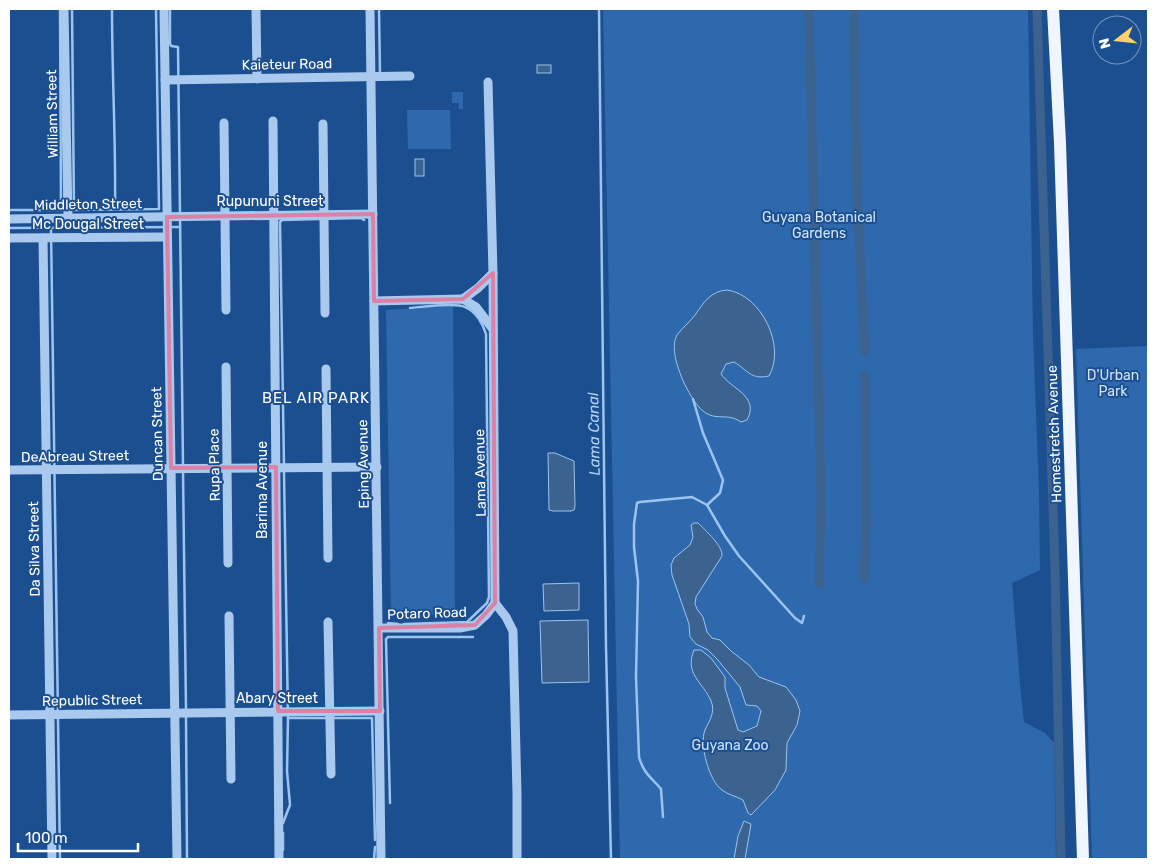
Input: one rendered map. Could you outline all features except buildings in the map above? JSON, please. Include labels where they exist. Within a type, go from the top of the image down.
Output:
[{"type":"main road","name":"Homestretch Avenue","points":[[1053,9],[1060,143],[1083,859]]},
{"type":"street","name":"William Street","points":[[64,9],[68,218]]},
{"type":"street","name":"Duncan Street","points":[[164,9],[168,80],[167,237],[177,712],[177,859]]},
{"type":"street","points":[[256,9],[257,79]]},
{"type":"street","name":"Eping Avenue","points":[[370,9],[381,859]]},
{"type":"street","name":"Kaieteur Road","points":[[168,80],[410,76]]},
{"type":"street","name":"Lama Avenue","points":[[488,82],[493,273],[495,603]]},
{"type":"street","name":"Barima Avenue","points":[[273,120],[277,467],[283,711],[279,859]]},
{"type":"street","points":[[224,123],[226,310]]},
{"type":"street","points":[[323,124],[325,313]]},
{"type":"street","name":"Rupununi Street","points":[[167,217],[372,214]]},
{"type":"street","name":"Middleton Street","points":[[9,219],[167,217]]},
{"type":"street","name":"Mc Dougal Street","points":[[9,238],[167,237]]},
{"type":"street","name":"Da Silva Street","points":[[47,238],[46,470],[52,859]]},
{"type":"street","points":[[463,299],[478,288],[493,273]]},
{"type":"street","points":[[374,301],[463,299],[476,307],[492,329]]},
{"type":"street","name":"Rupa Place","points":[[226,367],[228,563]]},
{"type":"street","points":[[326,369],[328,558]]},
{"type":"street","name":"DeAbreau Street","points":[[9,470],[377,467]]},
{"type":"street","points":[[495,603],[506,617],[513,631],[517,859]]},
{"type":"street","name":"Potaro Road","points":[[379,628],[460,628],[475,625],[495,603]]},
{"type":"street","points":[[229,616],[230,779]]},
{"type":"street","points":[[328,622],[331,774]]},
{"type":"street","name":"Abary Street","points":[[177,712],[283,711],[330,715],[380,711]]},
{"type":"street","name":"Republic Street","points":[[9,715],[177,712]]},
{"type":"highlighted area","points":[[373,214],[374,301],[463,299],[493,273],[495,603],[475,625],[379,628],[380,711],[278,711],[276,467],[171,468],[167,217]]},
{"type":"green space","name":"Guyana Botanical Gardens","points":[[603,9],[1028,9],[1033,336],[1040,570],[1012,583],[1024,722],[1045,733],[1054,743],[1056,859],[620,859]]},
{"type":"green space","points":[[452,92],[463,92],[463,109],[459,109],[459,103],[452,103]]},
{"type":"green space","points":[[407,110],[450,110],[451,149],[408,149]]},
{"type":"green space","points":[[453,306],[455,614],[391,616],[386,310]]},
{"type":"green space","name":"D'Urban Park","points":[[1148,346],[1148,859],[1092,859],[1076,349]]},
{"type":"shaded area","points":[[537,65],[551,65],[551,73],[537,73]]},
{"type":"shaded area","points":[[415,159],[424,159],[424,176],[415,176]]},
{"type":"shaded area","points":[[727,290],[740,294],[751,301],[760,312],[768,324],[775,351],[774,364],[769,376],[757,377],[734,362],[726,364],[721,374],[743,394],[750,405],[747,420],[741,422],[730,417],[715,416],[704,412],[689,393],[676,362],[675,342],[677,335],[712,295]]},
{"type":"shaded area","points":[[548,453],[555,453],[574,461],[574,510],[549,510]]},
{"type":"shaded area","points":[[698,523],[709,534],[722,552],[722,556],[696,597],[695,604],[703,617],[707,632],[712,638],[720,640],[749,665],[759,677],[786,687],[796,700],[800,711],[797,725],[787,743],[786,770],[775,790],[751,815],[748,813],[743,800],[724,792],[717,785],[709,771],[704,753],[703,736],[713,709],[708,694],[693,672],[691,665],[694,650],[701,650],[711,658],[725,677],[725,688],[738,730],[743,732],[757,726],[761,711],[757,706],[746,705],[740,687],[717,659],[708,650],[696,644],[690,637],[689,624],[672,575],[671,565],[674,558],[690,545],[693,537],[691,525]]},
{"type":"shaded area","points":[[579,583],[579,610],[544,611],[543,584]]},
{"type":"shaded area","points":[[588,620],[589,682],[542,683],[540,621]]},
{"type":"shaded area","points":[[744,821],[751,824],[745,859],[734,859],[738,836]]},
{"type":"waterway","points":[[60,9],[61,210]]},
{"type":"waterway","points":[[72,9],[74,210]]},
{"type":"waterway","points":[[112,9],[115,209]]},
{"type":"waterway","points":[[70,210],[159,209],[156,9]]},
{"type":"waterway","points":[[170,9],[170,43],[171,46],[178,47],[183,465]]},
{"type":"waterway","points":[[379,9],[380,74]]},
{"type":"waterway","name":"Lama Canal","points":[[599,9],[606,647],[611,859]]},
{"type":"waterway","points":[[809,9],[821,498],[819,584]]},
{"type":"waterway","points":[[854,9],[857,195],[865,352]]},
{"type":"waterway","points":[[1037,9],[1055,571],[1061,859]]},
{"type":"waterway","points":[[9,210],[65,210]]},
{"type":"waterway","points":[[284,465],[280,222],[282,220],[361,218],[364,220]]},
{"type":"waterway","points":[[9,228],[180,227]]},
{"type":"waterway","points":[[51,228],[60,859]]},
{"type":"waterway","points":[[404,624],[467,622],[487,603],[489,597],[486,334],[478,318],[465,307],[446,305],[410,308]]},
{"type":"waterway","points":[[864,579],[866,525],[865,375]]},
{"type":"waterway","points":[[693,399],[703,433],[723,480],[720,493],[707,505]]},
{"type":"waterway","points":[[183,471],[186,710]]},
{"type":"waterway","points":[[284,471],[288,718]]},
{"type":"waterway","points":[[663,817],[661,789],[645,771],[639,757],[636,677],[638,581],[634,547],[634,524],[637,503],[692,497],[707,505],[739,556],[795,618],[802,623],[804,616]]},
{"type":"waterway","points":[[388,623],[398,624]]},
{"type":"waterway","points":[[390,803],[386,639],[388,637],[473,637]]},
{"type":"waterway","points":[[186,716],[187,859]]},
{"type":"waterway","points":[[283,823],[290,805],[287,771],[288,718],[372,718],[375,840]]},
{"type":"waterway","points":[[283,833],[283,850]]},
{"type":"waterway","points":[[374,859],[375,847]]},
{"type":"district","name":"BEL AIR PARK","points":[[316,398]]},
{"type":"park label","name":"Guyana Zoo","points":[[730,745]]}]
